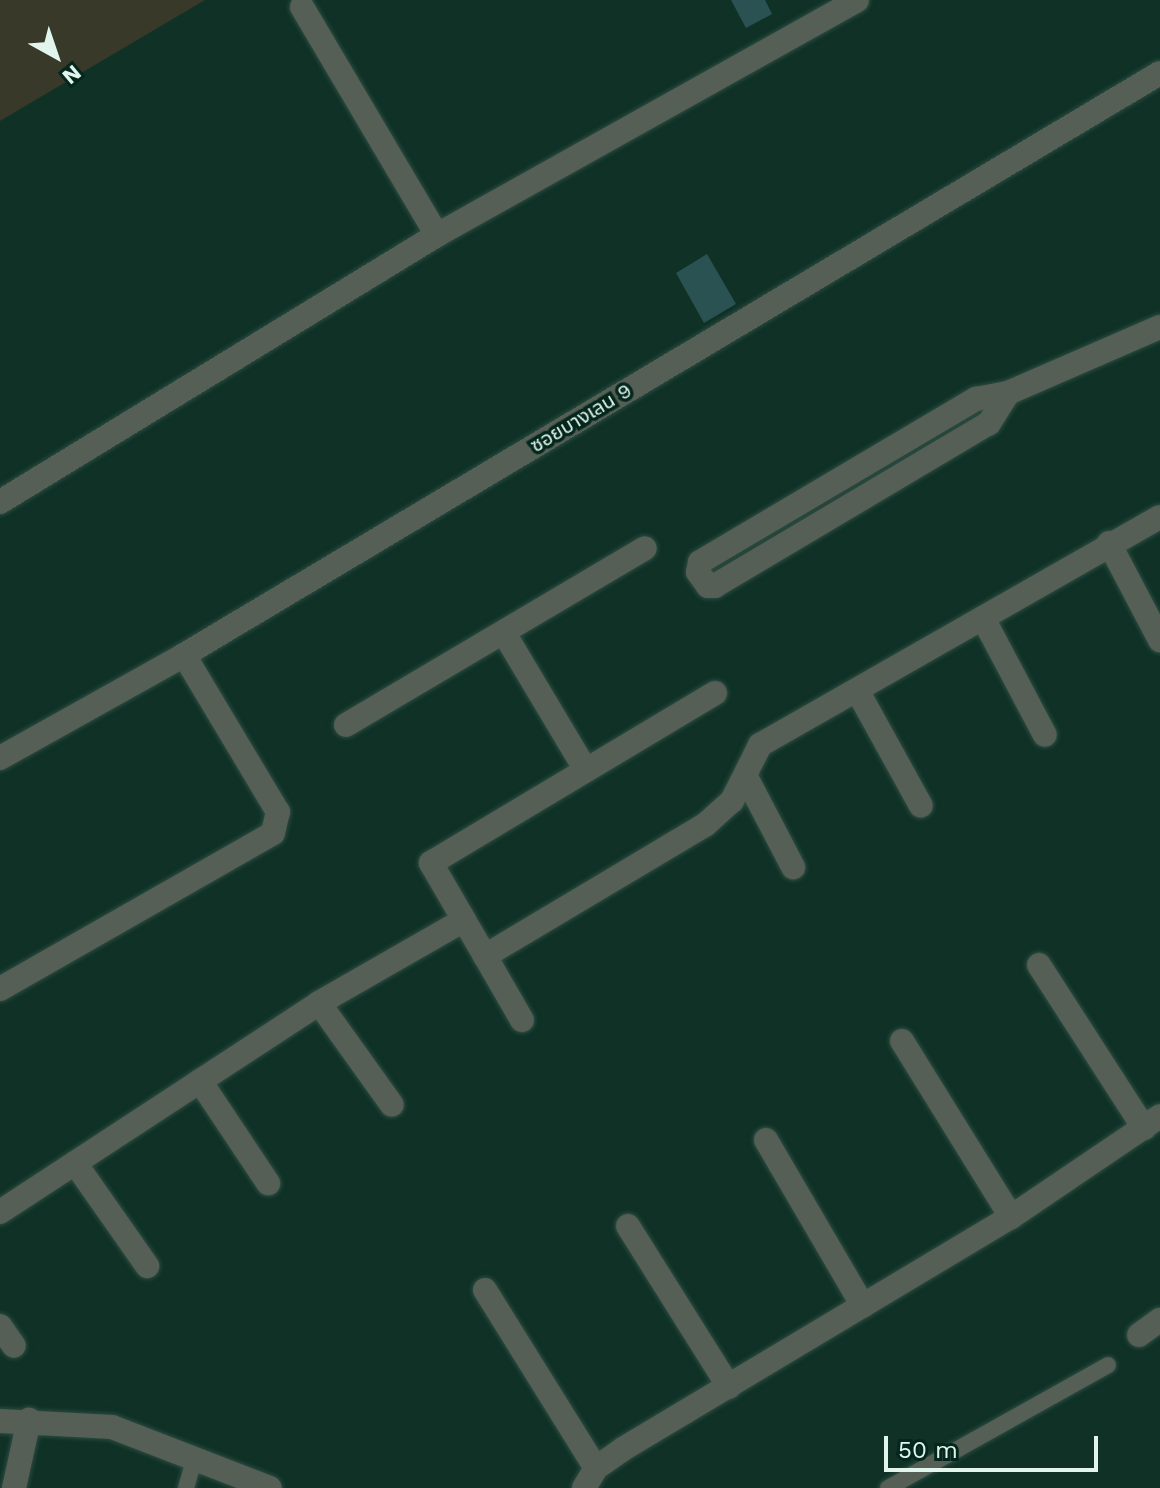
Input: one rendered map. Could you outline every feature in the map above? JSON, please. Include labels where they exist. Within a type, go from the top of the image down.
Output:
[{"type":"street","points":[[0,502],[437,235],[857,0]]},
{"type":"street","points":[[302,7],[437,235]]},
{"type":"street","name":"ซอยบางเลน 9","points":[[0,758],[184,655],[1160,73]]},
{"type":"street","points":[[1008,393],[989,423],[715,586],[703,580],[697,569],[700,562],[976,399],[1008,393],[1160,327]]},
{"type":"street","points":[[485,956],[705,825],[732,801],[760,745],[1109,543],[1160,517]]},
{"type":"street","points":[[1109,543],[1160,640]]},
{"type":"street","points":[[346,725],[645,548]]},
{"type":"street","points":[[983,618],[1045,735]]},
{"type":"street","points":[[504,633],[585,769]]},
{"type":"street","points":[[0,989],[273,833],[278,812],[184,655]]},
{"type":"street","points":[[857,690],[921,806]]},
{"type":"street","points":[[522,1020],[431,863],[715,693]]},
{"type":"street","points":[[746,777],[793,867]]},
{"type":"street","points":[[0,1212],[319,1003],[464,920]]},
{"type":"street","points":[[485,1290],[590,1478],[729,1387],[1011,1217],[1152,1122],[1039,965]]},
{"type":"street","points":[[319,1003],[392,1105]]},
{"type":"street","points":[[902,1041],[1011,1217]]},
{"type":"street","points":[[200,1081],[268,1183]]},
{"type":"street","points":[[766,1140],[863,1306]]},
{"type":"street","points":[[75,1163],[147,1266]]},
{"type":"street","points":[[628,1226],[729,1387]]},
{"type":"street","points":[[1139,1335],[1160,1320]]},
{"type":"street","points":[[0,1326],[14,1346]]},
{"type":"street","points":[[0,1421],[29,1420],[112,1427],[195,1456],[270,1488]]},
{"type":"street","points":[[14,1488],[29,1420]]},
{"type":"lane","points":[[888,1488],[1108,1365]]},
{"type":"lane","points":[[186,1488],[195,1456]]},
{"type":"green space","points":[[0,0],[205,0],[0,121]]},
{"type":"building","points":[[731,0],[765,0],[772,14],[746,28]]},
{"type":"building","points":[[707,254],[736,304],[704,323],[676,273]]}]
